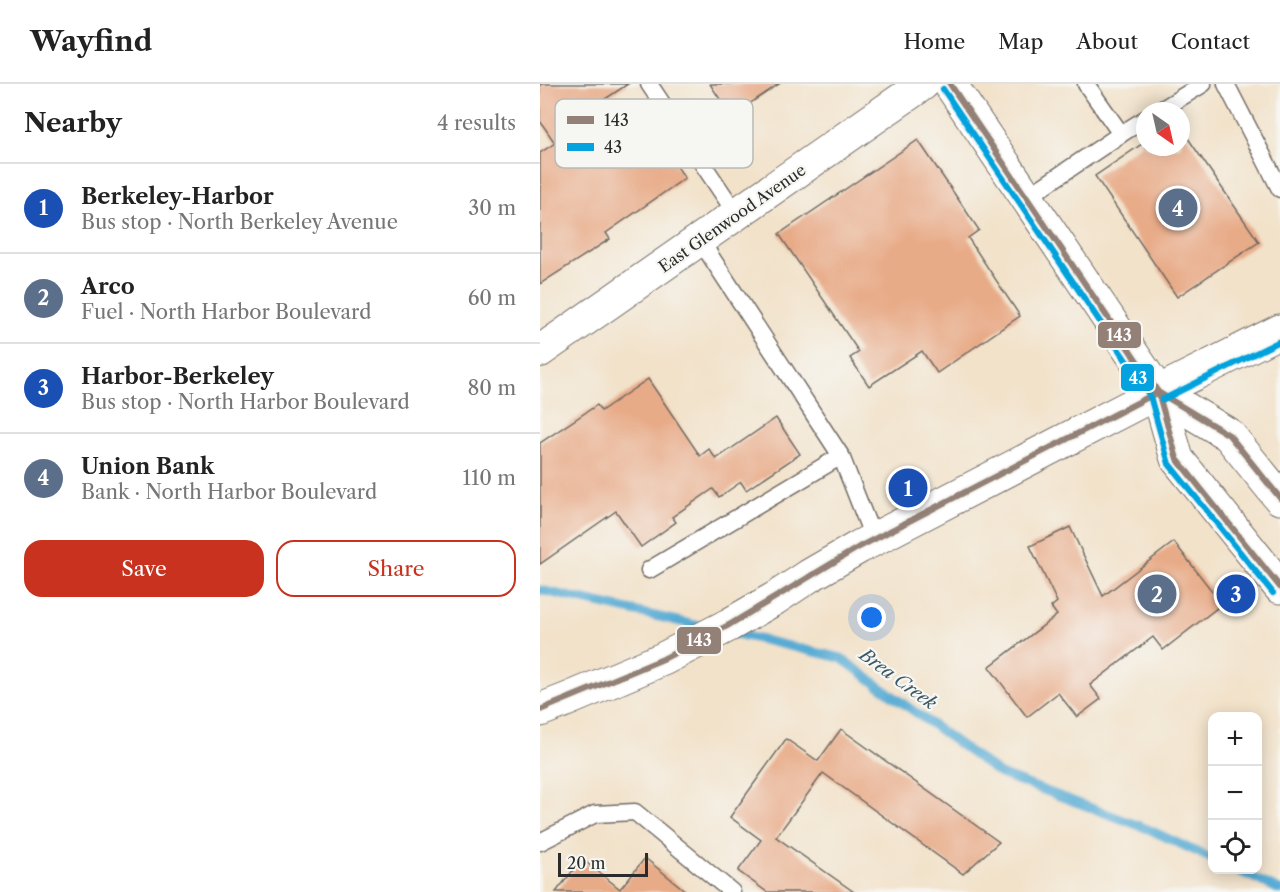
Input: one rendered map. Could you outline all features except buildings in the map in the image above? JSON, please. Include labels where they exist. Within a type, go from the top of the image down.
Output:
[{"type":"street","name":"East Glenwood Avenue","points":[[540,351],[923,84]]},
{"type":"street","points":[[950,84],[1158,392],[1177,459],[1280,587]]},
{"type":"street","points":[[540,710],[663,658],[729,625],[809,576],[874,540],[1158,392],[1280,332]]},
{"type":"street","points":[[1158,392],[1229,435],[1280,498]]},
{"type":"lane","points":[[649,84],[659,99]]},
{"type":"lane","points":[[1086,84],[1121,134]]},
{"type":"lane","points":[[1174,102],[1203,84]]},
{"type":"lane","points":[[1226,84],[1280,189]]},
{"type":"lane","points":[[1026,198],[1136,125]]},
{"type":"lane","points":[[705,168],[737,215]]},
{"type":"lane","points":[[700,240],[841,456],[874,540]]},
{"type":"lane","points":[[649,570],[841,456]]},
{"type":"lane","points":[[540,842],[594,814],[634,812],[732,892]]},
{"type":"waterway","name":"Brea Creek","points":[[540,590],[704,627]]},
{"type":"waterway","name":"Brea Creek","points":[[732,633],[841,658],[1000,774],[1148,829],[1208,857]]},
{"type":"waterway","name":"Brea Creek","points":[[1245,874],[1280,890]]},
{"type":"transit line","name":"143","points":[[950,84],[1158,392],[1177,459],[1280,587]]},
{"type":"transit line","name":"43","points":[[943,89],[1150,396],[1169,464],[1273,593]]},
{"type":"transit line","name":"43","points":[[1162,400],[1280,341]]},
{"type":"transit line","name":"143","points":[[1158,392],[1229,435],[1280,498]]},
{"type":"transit line","name":"143","points":[[540,710],[663,659],[729,625],[859,547],[1158,392]]},
{"type":"place","name":"Union Bank","points":[[1178,208]]},
{"type":"place","name":"Berkeley-Harbor","points":[[908,488]]},
{"type":"place","name":"Arco","points":[[1157,594]]},
{"type":"place","name":"Harbor-Berkeley","points":[[1236,594]]}]
